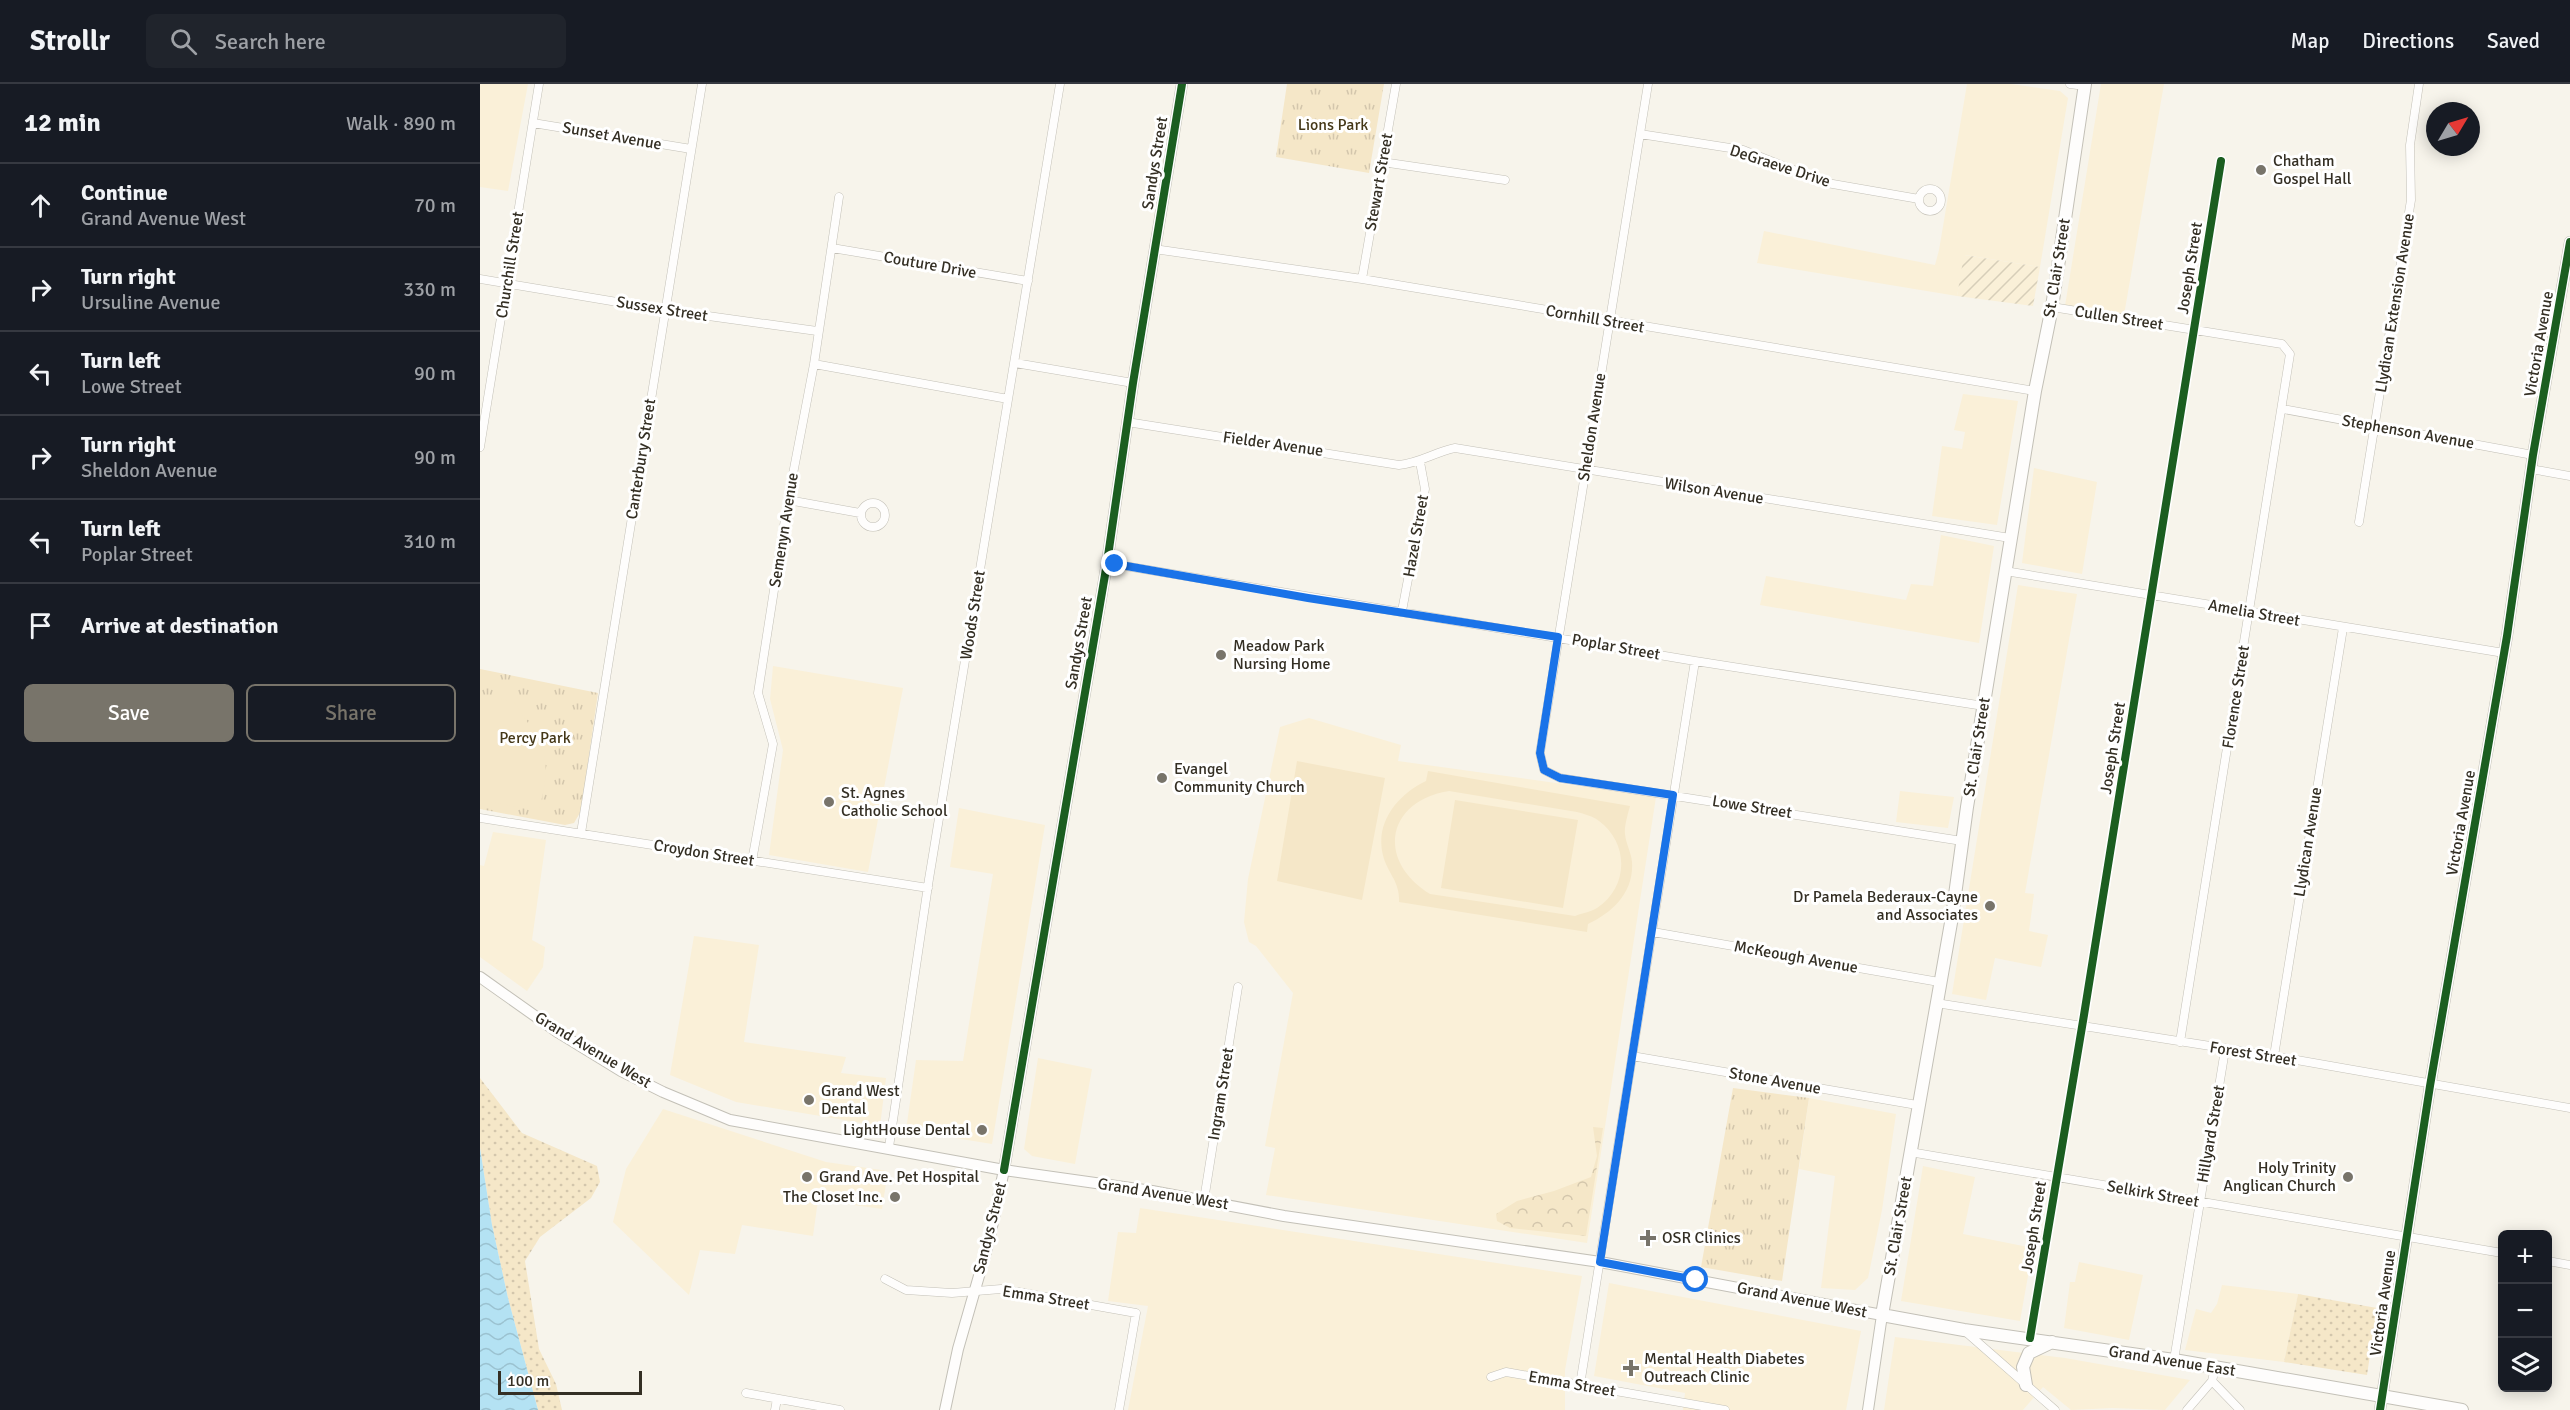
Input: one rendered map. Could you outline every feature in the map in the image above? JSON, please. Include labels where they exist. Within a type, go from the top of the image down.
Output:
[{"type":"main road","name":"St. Clair Street","points":[[1882,1315],[1952,917],[2010,538],[2052,307],[2085,85]]},
{"type":"main road","name":"Grand Avenue East","points":[[1882,1315],[1964,1330],[2174,1360],[2462,1410]]},
{"type":"main road","points":[[2026,1385],[2023,1366],[2029,1353],[2053,1342]]},
{"type":"street","name":"Churchill Street","points":[[480,447],[539,84]]},
{"type":"street","name":"Canterbury Street","points":[[581,834],[702,84]]},
{"type":"street","name":"Woods Street","points":[[889,1148],[928,888],[1060,84]]},
{"type":"street","name":"Sandys Street","points":[[945,1410],[958,1349],[989,1241],[1004,1170],[1107,562],[1154,249],[1182,84]]},
{"type":"street","name":"Stewart Street","points":[[1362,279],[1396,84]]},
{"type":"street","name":"Sheldon Avenue","points":[[1544,770],[1540,753],[1648,84]]},
{"type":"street","points":[[2070,84],[2085,85]]},
{"type":"street","name":"Llydican Extension Avenue","points":[[2359,522],[2411,200],[2410,145],[2420,84]]},
{"type":"street","name":"Sunset Avenue","points":[[533,123],[691,149]]},
{"type":"street","name":"DeGraeve Drive","points":[[1641,134],[1743,150],[1827,183],[1919,199]]},
{"type":"street","name":"Joseph Street","points":[[2030,1338],[2221,161]]},
{"type":"street","points":[[1382,162],[1505,180]]},
{"type":"street","name":"Semenyn Avenue","points":[[752,861],[773,744],[758,693],[788,500],[814,364],[838,197]]},
{"type":"street","name":"Victoria Avenue","points":[[2380,1410],[2430,1086],[2504,653],[2533,455],[2570,242]]},
{"type":"street","name":"Couture Drive","points":[[832,248],[1028,281]]},
{"type":"street","name":"Cornhill Street","points":[[1154,249],[1362,279],[2035,391]]},
{"type":"street","name":"Sussex Street","points":[[480,279],[665,310],[817,331]]},
{"type":"street","name":"Cullen Street","points":[[2052,307],[2282,344],[2289,352]]},
{"type":"street","name":"Florence Street","points":[[2180,1042],[2283,409],[2289,352]]},
{"type":"street","points":[[1015,363],[1133,383]]},
{"type":"street","points":[[814,364],[1008,399]]},
{"type":"street","name":"Stephenson Avenue","points":[[2283,409],[2533,455]]},
{"type":"street","name":"Fielder Avenue","points":[[1127,422],[1399,465],[1420,462]]},
{"type":"street","name":"Wilson Avenue","points":[[1420,462],[1440,451],[1455,448],[2010,538]]},
{"type":"street","name":"Hazel Street","points":[[1402,611],[1425,489],[1420,462]]},
{"type":"street","points":[[2531,469],[2570,476]]},
{"type":"street","points":[[788,500],[861,513]]},
{"type":"street","name":"Poplar Street","points":[[1107,562],[1308,598],[1402,611],[1695,661],[1984,706]]},
{"type":"street","name":"Amelia Street","points":[[2005,571],[2152,594],[2249,613],[2504,653]]},
{"type":"street","name":"Llydican Avenue","points":[[2274,1056],[2343,628]]},
{"type":"street","points":[[1580,1384],[1695,661]]},
{"type":"street","name":"Lowe Street","points":[[1544,770],[1560,778],[1962,841]]},
{"type":"street","name":"Croydon Street","points":[[480,818],[928,888]]},
{"type":"street","name":"McKeough Avenue","points":[[1653,932],[1939,982]]},
{"type":"street","name":"Grand Avenue West","points":[[480,976],[559,1033],[621,1071],[663,1092],[730,1120],[1004,1170],[1144,1190],[1284,1216],[1600,1262],[1882,1315]]},
{"type":"street","name":"Ingram Street","points":[[1204,1200],[1238,987]]},
{"type":"street","name":"Forest Street","points":[[1936,1003],[2274,1056],[2430,1086],[2570,1108]]},
{"type":"street","name":"Hillyard Street","points":[[2174,1360],[2198,1201],[2225,1050]]},
{"type":"street","name":"Stone Avenue","points":[[1632,1056],[1917,1106]]},
{"type":"street","name":"Selkirk Street","points":[[1910,1152],[2498,1252]]},
{"type":"street","points":[[2552,1262],[2570,1265]]},
{"type":"street","name":"Emma Street","points":[[885,1279],[906,1290],[952,1293],[1001,1289],[1136,1313],[1119,1410]]},
{"type":"street","name":"St. Clair Street","points":[[1868,1410],[1882,1315]]},
{"type":"street","points":[[1964,1330],[2055,1410]]},
{"type":"street","points":[[2187,1410],[2212,1381],[2215,1368]]},
{"type":"street","name":"Emma Street","points":[[1491,1377],[1506,1372],[1725,1410]]},
{"type":"street","points":[[2212,1381],[2240,1410]]},
{"type":"street","points":[[746,1393],[840,1410]]},
{"type":"street","points":[[775,1410],[777,1399]]},
{"type":"shaded area","points":[[480,84],[528,84],[508,191],[480,187]]},
{"type":"shaded area","points":[[1967,84],[2011,84],[2060,91],[2068,98],[2040,267],[1965,255],[1957,296],[1757,263],[1764,231],[1935,265]]},
{"type":"shaded area","points":[[2101,84],[2164,84],[2124,315],[2065,306]]},
{"type":"shaded area","points":[[1964,255],[2040,267],[2033,306],[1957,296]]},
{"type":"shaded area","points":[[1963,394],[2018,401],[1997,525],[1932,516],[1942,446],[1962,449],[1965,432],[1954,430]]},
{"type":"shaded area","points":[[2034,468],[2097,482],[2082,574],[2022,563]]},
{"type":"shaded area","points":[[1941,535],[1994,546],[1979,643],[1760,605],[1766,576],[1906,600],[1911,584],[1933,586]]},
{"type":"shaded area","points":[[2018,585],[2077,594],[2025,893],[2034,894],[2029,931],[2048,935],[2041,967],[1995,958],[1986,1000],[1952,994]]},
{"type":"shaded area","name":"St. Agnes Catholic School","points":[[773,666],[903,688],[868,872],[769,855],[783,750],[770,699]]},
{"type":"shaded area","points":[[1309,718],[1401,745],[1398,761],[1656,797],[1587,1243],[1266,1195],[1275,1148],[1265,1146],[1293,993],[1256,946],[1249,942],[1244,922],[1248,879],[1280,727]]},
{"type":"shaded area","points":[[1900,791],[1954,797],[1948,828],[1896,822]]},
{"type":"shaded area","points":[[959,808],[1045,825],[992,1144],[906,1130],[916,1060],[963,1061],[993,874],[950,867]]},
{"type":"shaded area","points":[[493,832],[546,840],[532,940],[545,947],[543,967],[527,991],[480,957],[480,865],[484,866]]},
{"type":"shaded area","points":[[694,936],[759,945],[744,1042],[846,1057],[841,1073],[886,1078],[880,1126],[736,1102],[670,1075]]},
{"type":"shaded area","points":[[1038,1058],[1092,1069],[1075,1164],[1032,1156],[1024,1149]]},
{"type":"shaded area","points":[[1809,1098],[1896,1114],[1882,1210],[1868,1278],[1855,1290],[1821,1288],[1835,1176],[1799,1169]]},
{"type":"shaded area","points":[[663,1109],[826,1162],[888,1171],[882,1209],[818,1200],[813,1236],[742,1225],[735,1254],[700,1250],[689,1295],[613,1222],[626,1169]]},
{"type":"shaded area","points":[[1923,1166],[1975,1177],[1963,1234],[2033,1248],[2020,1321],[1901,1301]]},
{"type":"shaded area","points":[[1140,1208],[1582,1276],[1565,1370],[1565,1410],[1128,1410],[1148,1306],[1108,1301],[1118,1232],[1136,1233]]},
{"type":"shaded area","points":[[2079,1262],[2143,1275],[2129,1340],[2064,1328],[2070,1282],[2075,1282]]},
{"type":"shaded area","points":[[1609,1283],[1861,1331],[1846,1410],[1683,1410],[1685,1393],[1594,1376]]},
{"type":"shaded area","points":[[2222,1285],[2298,1294],[2284,1362],[2185,1350],[2196,1309],[2211,1313],[2217,1304]]},
{"type":"shaded area","points":[[1895,1337],[2065,1358],[2190,1380],[2165,1410],[2112,1408],[2071,1410],[2043,1387],[2023,1410],[1884,1410]]},
{"type":"green space","name":"Lions Park","points":[[1287,84],[1384,84],[1369,173],[1276,157]]},
{"type":"green space","name":"Percy Park","points":[[480,669],[598,693],[581,811],[574,823],[565,825],[480,809]]},
{"type":"green space","points":[[480,694],[514,702],[539,742],[545,764],[545,777],[539,811],[480,800]]},
{"type":"green space","points":[[1297,761],[1385,778],[1362,900],[1277,881]]},
{"type":"green space","points":[[1428,771],[1630,806],[1625,831],[1632,862],[1632,873],[1626,892],[1606,913],[1588,924],[1587,932],[1399,902],[1396,885],[1384,859],[1381,846],[1382,834],[1390,812],[1397,803],[1415,787],[1426,781]],"holes":[[[1449,791],[1577,812],[1594,818],[1609,830],[1616,841],[1621,865],[1620,877],[1608,899],[1595,909],[1575,916],[1430,894],[1413,881],[1401,865],[1396,850],[1396,834],[1401,819],[1412,807],[1428,797]]]},
{"type":"green space","points":[[1455,800],[1578,820],[1563,908],[1441,888]]},
{"type":"green space","points":[[480,1078],[522,1133],[597,1166],[600,1182],[591,1198],[540,1237],[525,1261],[539,1349],[556,1384],[562,1410],[538,1410],[508,1298],[492,1225],[480,1148]]},
{"type":"green space","points":[[1733,1088],[1809,1098],[1782,1281],[1701,1267]]},
{"type":"green space","points":[[1593,1127],[1603,1128],[1586,1236],[1510,1228],[1497,1221],[1496,1214],[1517,1201],[1554,1191],[1591,1177],[1597,1156]]},
{"type":"green space","points":[[2298,1294],[2377,1308],[2367,1375],[2284,1362]]},
{"type":"water","points":[[480,1148],[492,1225],[508,1298],[538,1410],[480,1410]]},
{"type":"cycle path","points":[[1004,1170],[1107,563],[1133,383],[1182,84]]},
{"type":"cycle path","points":[[2030,1338],[2221,161]]},
{"type":"cycle path","points":[[2380,1410],[2430,1086],[2507,636],[2533,455],[2570,242]]},
{"type":"place","name":"Chatham Gospel Hall","points":[[2261,170]]},
{"type":"place","name":"Meadow Park Nursing Home","points":[[1221,655]]},
{"type":"place","name":"Evangel Community Church","points":[[1162,778]]},
{"type":"place","name":"St. Agnes Catholic School","points":[[829,802]]},
{"type":"place","name":"Dr Pamela Bederaux-Cayne and Associates","points":[[1990,906]]},
{"type":"place","name":"Grand West Dental","points":[[809,1100]]},
{"type":"place","name":"LightHouse Dental","points":[[982,1130]]},
{"type":"place","name":"Grand Ave. Pet Hospital","points":[[807,1177]]},
{"type":"place","name":"Holy Trinity Anglican Church","points":[[2348,1177]]},
{"type":"place","name":"The Closet Inc.","points":[[895,1197]]},
{"type":"place","name":"OSR Clinics","points":[[1648,1238]]},
{"type":"place","name":"Mental Health Diabetes Outreach Clinic","points":[[1631,1368]]},
{"type":"route","points":[[1115,564],[1308,598],[1558,637],[1540,753],[1544,770],[1560,778],[1673,795],[1600,1262],[1696,1280]]}]
